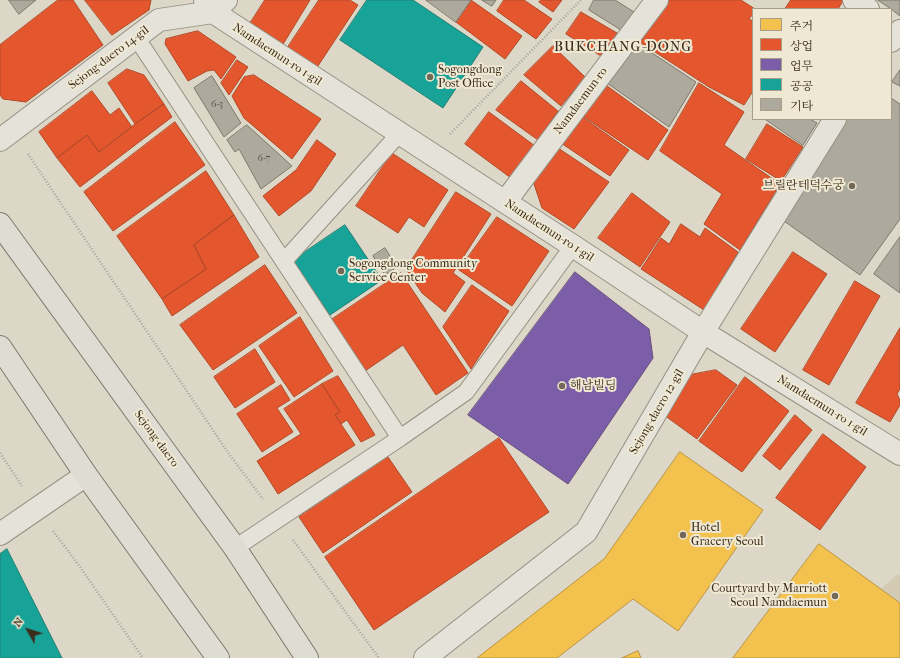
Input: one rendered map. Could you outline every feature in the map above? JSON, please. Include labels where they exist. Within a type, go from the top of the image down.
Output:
[{"type":"main road","name":"Sejong-daero","points":[[0,224],[235,548],[307,658]]},
{"type":"main road","points":[[0,347],[86,475],[218,658]]},
{"type":"street","name":"Namdaemun-ro","points":[[505,202],[657,0]]},
{"type":"street","points":[[854,0],[866,8]]},
{"type":"street","name":"Namdaemun-ro 1-gil","points":[[215,4],[399,134],[703,332],[900,454]]},
{"type":"street","name":"Sejong-daero 14-gil","points":[[6,135],[159,20],[215,4]]},
{"type":"street","points":[[892,40],[900,30]]},
{"type":"street","name":"Sejong-daero 12-gil","points":[[426,658],[586,532],[703,332],[834,120]]},
{"type":"street","points":[[0,534],[86,475]]},
{"type":"lane","points":[[136,37],[400,438]]},
{"type":"lane","points":[[284,261],[399,134]]},
{"type":"lane","points":[[235,548],[466,392],[573,246]]},
{"type":"path","points":[[430,154],[581,0]]},
{"type":"path","points":[[6,135],[229,454],[379,658]]},
{"type":"path","points":[[0,453],[37,509],[143,658]]},
{"type":"shaded area","points":[[898,574],[900,576],[900,603],[881,589]]},
{"type":"building: 주거","name":"Hotel Gracery Seoul","points":[[680,452],[763,510],[678,631],[633,599],[557,658],[477,658],[604,559]]},
{"type":"building: 주거","name":"Courtyard by Marriott Seoul Namdaemun","points":[[819,544],[900,603],[900,658],[733,658]]},
{"type":"building: 주거","points":[[638,651],[641,658],[622,658]]},
{"type":"building: 상업","points":[[58,0],[73,0],[103,45],[26,102],[3,99],[0,95],[0,45]]},
{"type":"building: 상업","points":[[85,0],[151,0],[149,10],[112,35]]},
{"type":"building: 상업","points":[[265,0],[310,0],[282,46],[249,25]]},
{"type":"building: 상업","points":[[319,0],[350,0],[358,5],[316,69],[286,50]]},
{"type":"building: 상업","points":[[471,0],[522,36],[505,59],[456,22]]},
{"type":"building: 상업","points":[[504,0],[524,0],[552,19],[536,39],[497,11]]},
{"type":"building: 상업","points":[[541,0],[562,0],[553,12],[539,2]]},
{"type":"building: 상업","points":[[668,0],[741,0],[753,8],[752,8],[752,15],[749,19],[752,20],[752,93],[744,105],[709,87],[638,41]]},
{"type":"building: 상업","points":[[791,0],[843,1],[839,8],[786,8]]},
{"type":"building: 상업","points":[[581,12],[617,33],[601,56],[566,34]]},
{"type":"building: 상업","points":[[198,31],[236,57],[221,79],[214,70],[207,71],[188,81],[165,44],[166,39]]},
{"type":"building: 상업","points":[[553,46],[585,77],[561,106],[524,75]]},
{"type":"building: 상업","points":[[237,60],[248,67],[229,95],[221,83]]},
{"type":"building: 상업","points":[[127,69],[144,75],[164,104],[135,124],[108,83]]},
{"type":"building: 상업","points":[[254,75],[321,119],[292,159],[244,118],[232,96],[244,77]]},
{"type":"building: 상업","points":[[521,81],[558,111],[538,140],[496,110]]},
{"type":"building: 상업","points":[[603,83],[668,130],[648,160],[578,113]]},
{"type":"building: 상업","points":[[699,83],[744,112],[724,145],[780,184],[740,250],[704,224],[722,194],[660,151]]},
{"type":"building: 상업","points":[[92,91],[110,115],[119,108],[132,127],[99,152],[87,135],[57,158],[39,132]]},
{"type":"building: 상업","points":[[164,104],[172,117],[80,187],[57,158],[87,135],[99,152]]},
{"type":"building: 상업","points":[[489,112],[535,146],[511,178],[465,144]]},
{"type":"building: 상업","points":[[578,114],[629,150],[610,176],[558,141]]},
{"type":"building: 상업","points":[[175,122],[205,165],[113,231],[84,192]]},
{"type":"building: 상업","points":[[767,124],[803,147],[781,181],[746,159]]},
{"type":"building: 상업","points":[[317,140],[336,154],[311,191],[279,216],[263,196],[296,170]]},
{"type":"building: 상업","points":[[558,148],[609,182],[574,229],[542,208],[533,181]]},
{"type":"building: 상업","points":[[392,153],[448,190],[424,227],[409,217],[398,233],[356,206]]},
{"type":"building: 상업","points":[[206,171],[234,215],[194,245],[206,269],[162,299],[117,236]]},
{"type":"building: 상업","points":[[456,192],[491,214],[453,273],[465,282],[445,312],[422,293],[406,269]]},
{"type":"building: 상업","points":[[632,193],[670,222],[640,267],[598,238]]},
{"type":"building: 상업","points":[[234,215],[259,257],[172,316],[162,299],[206,269],[194,245]]},
{"type":"building: 상업","points":[[497,217],[549,251],[512,306],[459,270]]},
{"type":"building: 상업","points":[[681,224],[700,237],[705,228],[738,252],[704,310],[641,269],[661,238],[669,244]]},
{"type":"building: 상업","points":[[793,252],[827,274],[775,352],[741,329]]},
{"type":"building: 상업","points":[[265,265],[297,313],[213,370],[180,325]]},
{"type":"building: 상업","points":[[401,273],[468,373],[436,395],[403,345],[365,371],[331,320]]},
{"type":"building: 상업","points":[[855,281],[880,296],[829,385],[803,370]]},
{"type":"building: 상업","points":[[472,285],[509,311],[471,369],[443,327]]},
{"type":"building: 상업","points":[[300,317],[333,371],[294,397],[259,346]]},
{"type":"building: 상업","points":[[900,328],[900,389],[897,394],[900,400],[900,405],[890,422],[856,403]]},
{"type":"building: 상업","points":[[255,349],[275,382],[235,408],[214,377]]},
{"type":"building: 상업","points":[[716,370],[737,385],[697,439],[664,415],[684,376]]},
{"type":"building: 상업","points":[[338,376],[375,435],[361,442],[347,420],[341,424],[335,415],[340,412],[322,384]]},
{"type":"building: 상업","points":[[745,377],[789,411],[742,472],[699,441]]},
{"type":"building: 상업","points":[[322,384],[340,412],[335,415],[355,445],[278,494],[257,461],[301,434],[284,409]]},
{"type":"building: 상업","points":[[281,385],[290,400],[277,408],[293,432],[262,452],[237,414]]},
{"type":"building: 상업","points":[[795,415],[812,430],[780,470],[763,456]]},
{"type":"building: 상업","points":[[823,434],[866,467],[820,530],[776,498]]},
{"type":"building: 상업","points":[[499,438],[549,512],[374,630],[325,557]]},
{"type":"building: 상업","points":[[388,457],[412,492],[323,553],[299,517]]},
{"type":"building: 업무","name":"해남빌딩","points":[[575,272],[649,329],[653,358],[568,484],[468,415]]},
{"type":"building: 공공","name":"Sogongdong Post Office","points":[[367,0],[413,0],[483,47],[443,108],[340,40]]},
{"type":"building: 공공","points":[[345,225],[382,280],[330,315],[293,260]]},
{"type":"building: 공공","points":[[7,549],[62,658],[0,658],[0,554]]},
{"type":"building: 기타","points":[[9,0],[36,0],[19,14]]},
{"type":"building: 기타","points":[[426,0],[471,0],[456,22]]},
{"type":"building: 기타","points":[[482,0],[496,0],[492,6]]},
{"type":"building: 기타","points":[[594,0],[615,0],[634,12],[621,30],[589,10]]},
{"type":"building: 기타","points":[[878,0],[900,0],[900,16],[892,10],[892,8],[890,8]]},
{"type":"building: 기타","points":[[637,43],[696,82],[669,127],[607,83]]},
{"type":"building: 기타","points":[[900,70],[900,86],[892,82]]},
{"type":"building: 기타","points":[[212,76],[241,123],[224,137],[194,88]]},
{"type":"building: 기타","name":"브릴란테덕수궁","points":[[892,99],[900,104],[900,219],[860,275],[784,221],[843,120],[892,120]]},
{"type":"building: 기타","points":[[766,120],[812,120],[817,123],[803,145]]},
{"type":"building: 기타","points":[[247,125],[292,166],[261,189],[239,149],[235,152],[227,140]]},
{"type":"building: 기타","points":[[900,237],[900,293],[874,274]]},
{"type":"building: 기타","points":[[385,248],[397,267],[385,275],[373,256]]},
{"type":"place","name":"Sogongdong Post Office","points":[[430,77]]},
{"type":"place","name":"브릴란테덕수궁","points":[[852,186]]},
{"type":"place","name":"Sogongdong Community Service Center","points":[[341,271]]},
{"type":"place","name":"해남빌딩","points":[[562,386]]},
{"type":"place","name":"Hotel Gracery Seoul","points":[[683,535]]},
{"type":"place","name":"Courtyard by Marriott Seoul Namdaemun","points":[[835,596]]},
{"type":"district","name":"BUKCHANG-DONG","points":[[623,48]]}]
